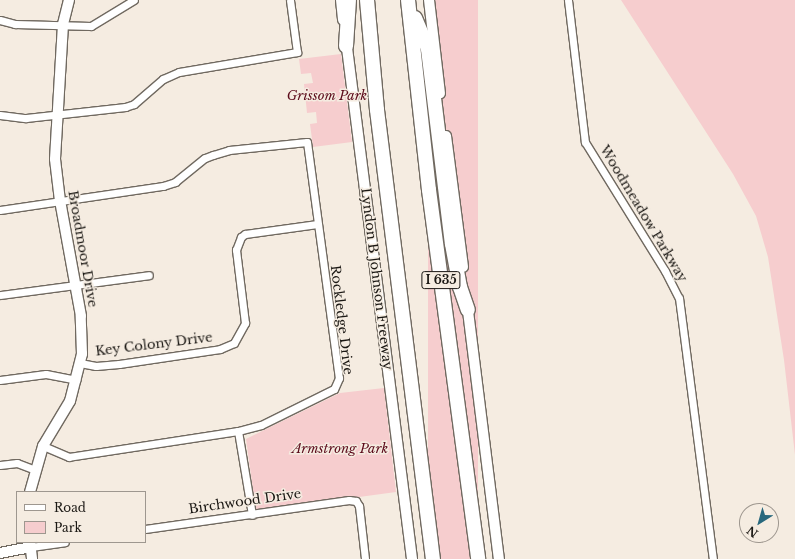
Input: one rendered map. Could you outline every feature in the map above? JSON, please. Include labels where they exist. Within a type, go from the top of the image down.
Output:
[{"type":"highway","points":[[346,46],[349,0]]},
{"type":"highway","name":"Lyndon B Johnson Freeway","points":[[367,0],[377,110],[433,559]]},
{"type":"highway","points":[[408,0],[428,49],[452,244],[460,287],[468,310]]},
{"type":"highway","name":"I 635","points":[[408,0],[428,190],[478,559]]},
{"type":"main road","name":"Broadmoor Drive","points":[[30,491],[43,446],[70,401],[80,363],[82,328],[60,202],[55,159],[63,24],[68,0]]},
{"type":"main road","name":"Lyndon B Johnson Freeway","points":[[341,0],[412,559]]},
{"type":"main road","points":[[430,0],[499,559]]},
{"type":"main road","points":[[0,552],[31,545],[32,559]]},
{"type":"street","points":[[0,20],[15,24],[63,24],[91,26],[134,0]]},
{"type":"street","points":[[0,115],[14,118],[58,115],[134,104],[163,79],[179,72],[297,52],[290,0]]},
{"type":"street","name":"Woodmeadow Parkway","points":[[568,0],[585,142],[665,270],[679,298],[713,559]]},
{"type":"street","name":"Rockledge Drive","points":[[43,446],[69,456],[238,432],[261,425],[334,389],[338,378],[307,142],[229,150],[204,158],[175,182],[163,186],[60,202]]},
{"type":"street","points":[[0,210],[60,202]]},
{"type":"street","name":"Key Colony Drive","points":[[80,363],[96,366],[119,364],[220,349],[234,343],[245,323],[236,250],[241,237],[245,234],[317,224]]},
{"type":"street","points":[[0,295],[149,275]]},
{"type":"street","points":[[0,380],[46,374],[76,380]]},
{"type":"street","points":[[238,432],[252,515]]},
{"type":"street","points":[[0,465],[17,463],[35,470]]},
{"type":"street","name":"Birchwood Drive","points":[[146,530],[349,500],[356,501],[359,506],[365,559]]},
{"type":"street","points":[[31,545],[54,543]]},
{"type":"green space","points":[[428,0],[478,0],[478,559],[428,559]]},
{"type":"green space","points":[[621,0],[795,0],[795,455],[784,360],[768,257],[756,216],[733,174]]},
{"type":"green space","name":"Grissom Park","points":[[341,54],[352,142],[313,147],[310,124],[317,123],[316,112],[307,113],[304,84],[313,83],[311,73],[301,74],[299,59]]},
{"type":"green space","name":"Armstrong Park","points":[[384,388],[396,492],[256,511],[246,439],[340,393]]}]
